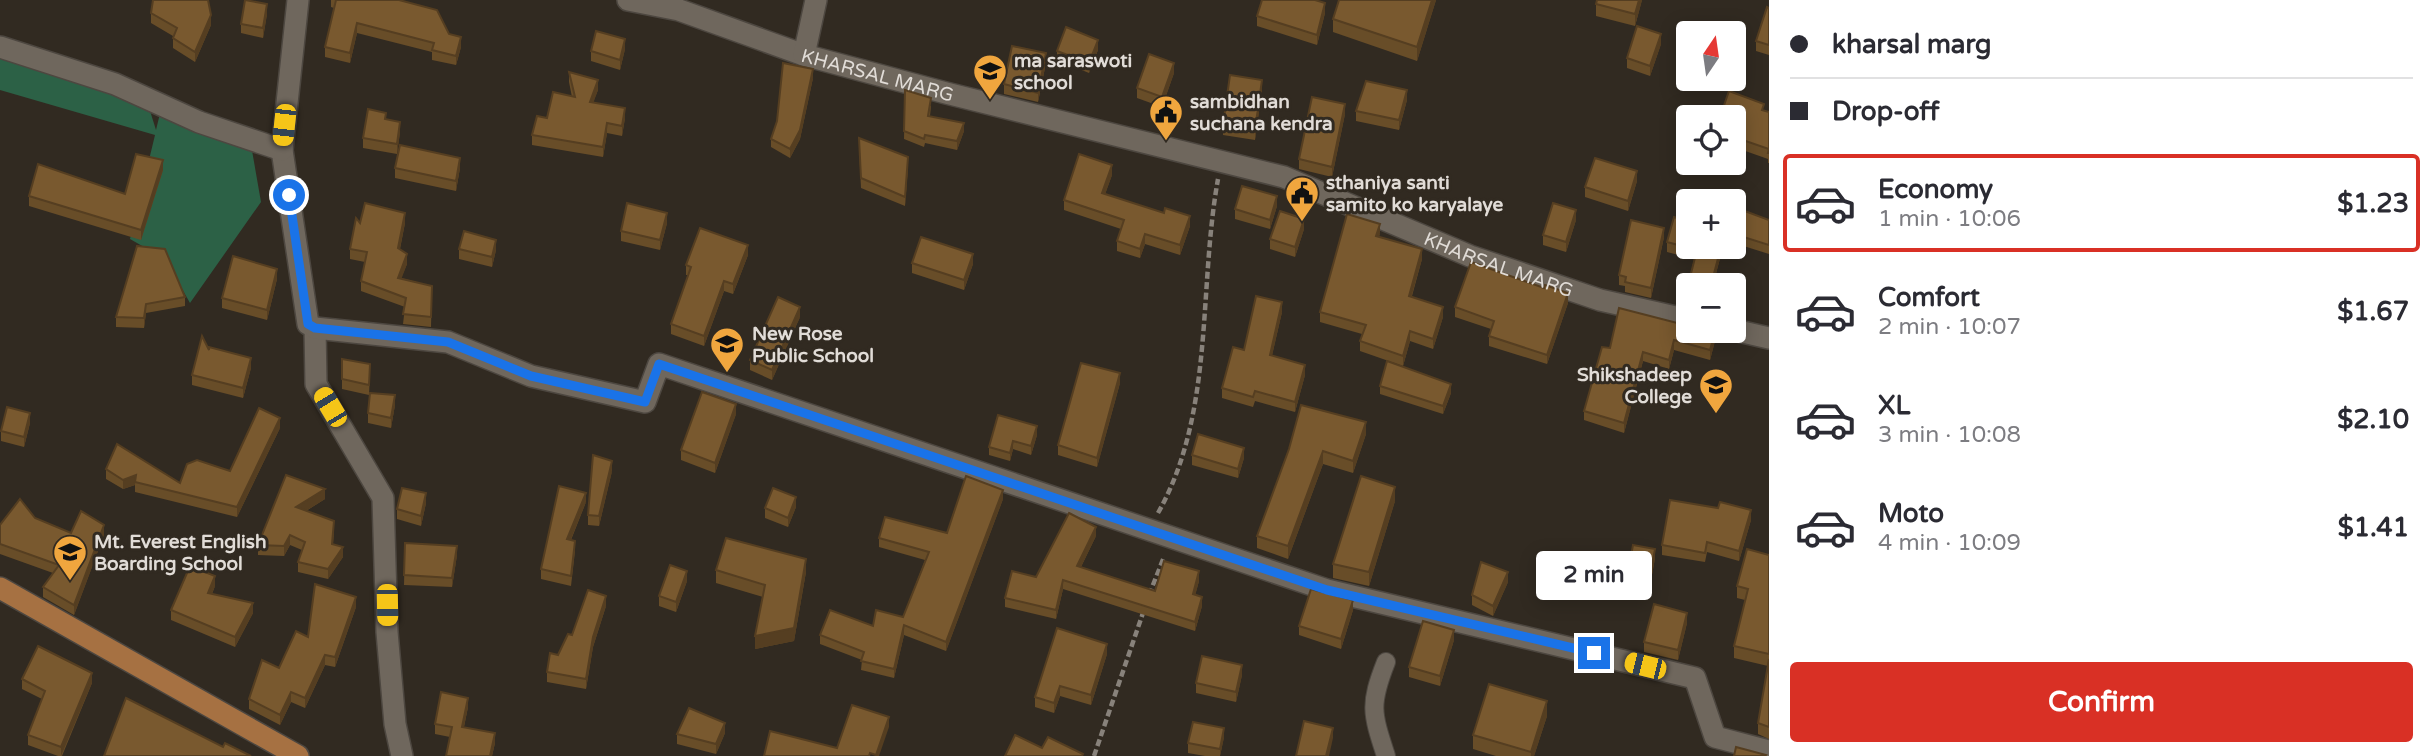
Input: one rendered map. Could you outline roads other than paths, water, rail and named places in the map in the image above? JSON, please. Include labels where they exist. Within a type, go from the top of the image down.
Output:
[{"type":"main road","points":[[0,589],[298,756]]},
{"type":"street","points":[[298,0],[282,149],[308,324],[315,328],[448,342],[531,376],[645,402],[659,364],[1327,590],[1695,678],[1715,737],[1769,751]]},
{"type":"street","name":"KHARSAL MARG","points":[[628,0],[679,9],[804,55],[1055,122],[1284,177],[1480,259],[1600,300],[1676,317]]},
{"type":"street","points":[[804,55],[817,0]]},
{"type":"street","points":[[0,47],[115,84],[199,122],[282,149]]},
{"type":"street","points":[[315,328],[316,384],[383,498],[387,632],[395,724],[402,756]]},
{"type":"street","points":[[1746,333],[1769,338]]},
{"type":"street","points":[[1386,662],[1374,693],[1374,717],[1386,756]]},
{"type":"place","name":"ma saraswoti school","points":[[990,101]]},
{"type":"place","name":"sambidhan suchana kendra","points":[[1166,142]]},
{"type":"place","name":"sthaniya santi samito ko karyalaye","points":[[1302,223]]},
{"type":"place","name":"New Rose Public School","points":[[727,374]]},
{"type":"place","name":"Shikshadeep College","points":[[1716,415]]},
{"type":"place","name":"Mt. Everest English Boarding School","points":[[70,582]]}]
